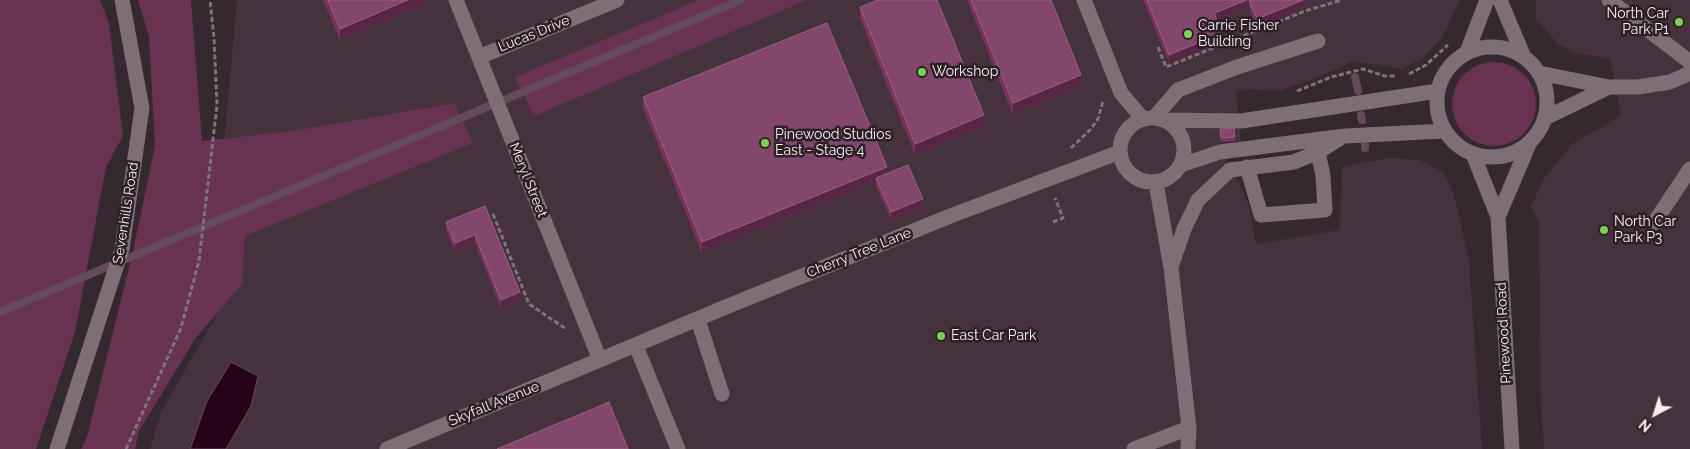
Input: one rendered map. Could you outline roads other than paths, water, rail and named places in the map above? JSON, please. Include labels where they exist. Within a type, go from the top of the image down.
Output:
[{"type":"street","name":"Sevenhills Road","points":[[57,449],[122,249],[142,108],[122,0]]},
{"type":"street","name":"Meryl Street","points":[[456,0],[600,360]]},
{"type":"street","name":"Lucas Drive","points":[[478,57],[617,0]]},
{"type":"street","points":[[1084,0],[1121,94],[1154,119],[1174,126],[1180,134],[1184,155],[1181,165]]},
{"type":"street","points":[[1467,52],[1487,0]]},
{"type":"street","points":[[1500,0],[1523,56]]},
{"type":"street","points":[[1609,0],[1690,62]]},
{"type":"street","points":[[1154,119],[1178,90],[1237,67],[1318,41]]},
{"type":"street","points":[[1495,46],[1510,49],[1523,56],[1539,73],[1547,94],[1545,118],[1537,134],[1529,144],[1516,152],[1502,157],[1473,154],[1452,141],[1444,131],[1439,118],[1438,91],[1444,75],[1454,62],[1467,52],[1495,46]]},
{"type":"street","points":[[1539,73],[1609,88],[1638,87],[1670,82],[1690,73]]},
{"type":"street","points":[[1545,118],[1609,88]]},
{"type":"street","points":[[1438,91],[1241,121],[1154,119],[1134,124],[1126,131],[1121,141],[1120,152],[1127,172],[1145,182],[1156,183],[1166,180],[1181,165],[1220,152],[1345,136],[1444,131]]},
{"type":"street","points":[[1171,268],[1184,229],[1198,200],[1230,170],[1294,162],[1318,152],[1345,136]]},
{"type":"street","name":"Pinewood Road","points":[[1498,217],[1529,144]]},
{"type":"street","name":"Cherry Tree Lane","points":[[600,360],[944,219],[1120,152]]},
{"type":"street","points":[[1247,167],[1261,215],[1325,210],[1323,176],[1318,152]]},
{"type":"street","name":"Pinewood Road","points":[[1473,154],[1498,217],[1512,449]]},
{"type":"street","points":[[1654,223],[1690,169]]},
{"type":"street","points":[[1156,183],[1171,268],[1188,428],[1188,449]]},
{"type":"street","points":[[698,320],[722,394]]},
{"type":"street","points":[[636,346],[678,449]]},
{"type":"street","name":"Skyfall Avenue","points":[[391,448],[600,360]]},
{"type":"street","points":[[1134,449],[1188,428]]},
{"type":"waterway","points":[[0,312],[741,0]]},
{"type":"waterway","points":[[1355,77],[1358,91]]},
{"type":"waterway","points":[[1361,115],[1362,120]]},
{"type":"place","name":"North Car Park P1","points":[[1679,22]]},
{"type":"place","name":"Carrie Fisher Building","points":[[1188,34]]},
{"type":"place","name":"Workshop","points":[[922,72]]},
{"type":"place","name":"Pinewood Studios East - Stage 4","points":[[765,143]]},
{"type":"place","name":"North Car Park P3","points":[[1604,230]]},
{"type":"place","name":"East Car Park","points":[[941,336]]}]
